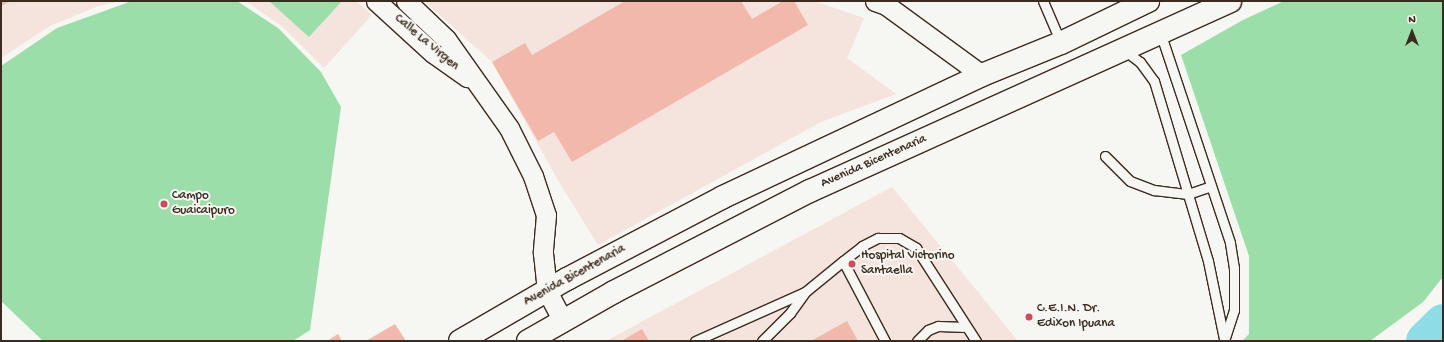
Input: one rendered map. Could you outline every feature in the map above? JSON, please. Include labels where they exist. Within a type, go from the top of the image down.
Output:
[{"type":"main road","name":"Avenida Bicentenaria","points":[[460,341],[547,291],[722,197],[982,75],[1061,43],[1148,1]]},
{"type":"main road","name":"Avenida Bicentenaria","points":[[528,341],[563,321],[810,191],[1230,1]]},
{"type":"street","name":"Calle La Virgen","points":[[406,1],[446,39],[476,84],[509,128],[533,176],[546,215],[543,253],[547,291],[563,321]]},
{"type":"street","points":[[875,1],[886,5],[982,75]]},
{"type":"street","name":"Calle La Virgen","points":[[379,2],[433,53],[476,84]]},
{"type":"lane","points":[[1043,1],[1061,43]]},
{"type":"lane","points":[[1160,32],[1230,243],[1234,268],[1234,310],[1225,341]]},
{"type":"lane","points":[[1122,49],[1140,62],[1154,81],[1208,261],[1225,341]]},
{"type":"lane","points":[[1105,156],[1130,181],[1154,190],[1188,194],[1211,186]]},
{"type":"lane","points":[[762,341],[790,312],[805,292],[862,246],[878,238],[899,238],[916,248],[976,341]]},
{"type":"lane","points":[[843,261],[885,341]]},
{"type":"lane","points":[[695,341],[805,292]]},
{"type":"lane","points":[[918,341],[928,330],[938,326],[966,327]]},
{"type":"shaded area","points":[[1,1],[121,1],[98,6],[50,26],[1,58]]},
{"type":"shaded area","points":[[246,1],[356,1],[372,15],[324,68],[284,28]]},
{"type":"shaded area","points":[[424,1],[814,1],[864,18],[847,58],[896,94],[821,122],[598,245],[559,182],[492,62]]},
{"type":"shaded area","name":"Hospital Victorino Santaella","points":[[892,187],[1018,341],[606,341]]},
{"type":"green space","name":"Campo Guaicaipuro","points":[[132,1],[237,1],[278,28],[321,72],[341,107],[310,330],[293,341],[43,341],[1,301],[1,66],[57,28]]},
{"type":"green space","points":[[269,1],[342,1],[309,37]]},
{"type":"green space","points":[[1284,1],[1443,1],[1443,277],[1423,302],[1370,341],[1242,341],[1249,334],[1249,256],[1181,55],[1243,20]]},
{"type":"building","points":[[1,1],[11,1],[1,6]]},
{"type":"building","points":[[625,1],[741,1],[752,19],[783,1],[794,1],[808,25],[572,162],[554,132],[538,141],[492,62],[525,43],[532,55]]},
{"type":"building","points":[[847,321],[858,341],[811,341]]},
{"type":"building","points":[[395,324],[406,341],[366,341]]},
{"type":"building","points":[[642,329],[649,341],[621,341]]},
{"type":"building","points":[[338,334],[342,341],[327,341]]},
{"type":"waterway","points":[[1425,341],[1443,323]]},
{"type":"place","name":"Campo Guaicaipuro","points":[[164,204]]},
{"type":"place","name":"Hospital Victorino Santaella","points":[[852,264]]},
{"type":"place","name":"C.E.I.N. Dr. Edixon Ipuana","points":[[1029,317]]}]
